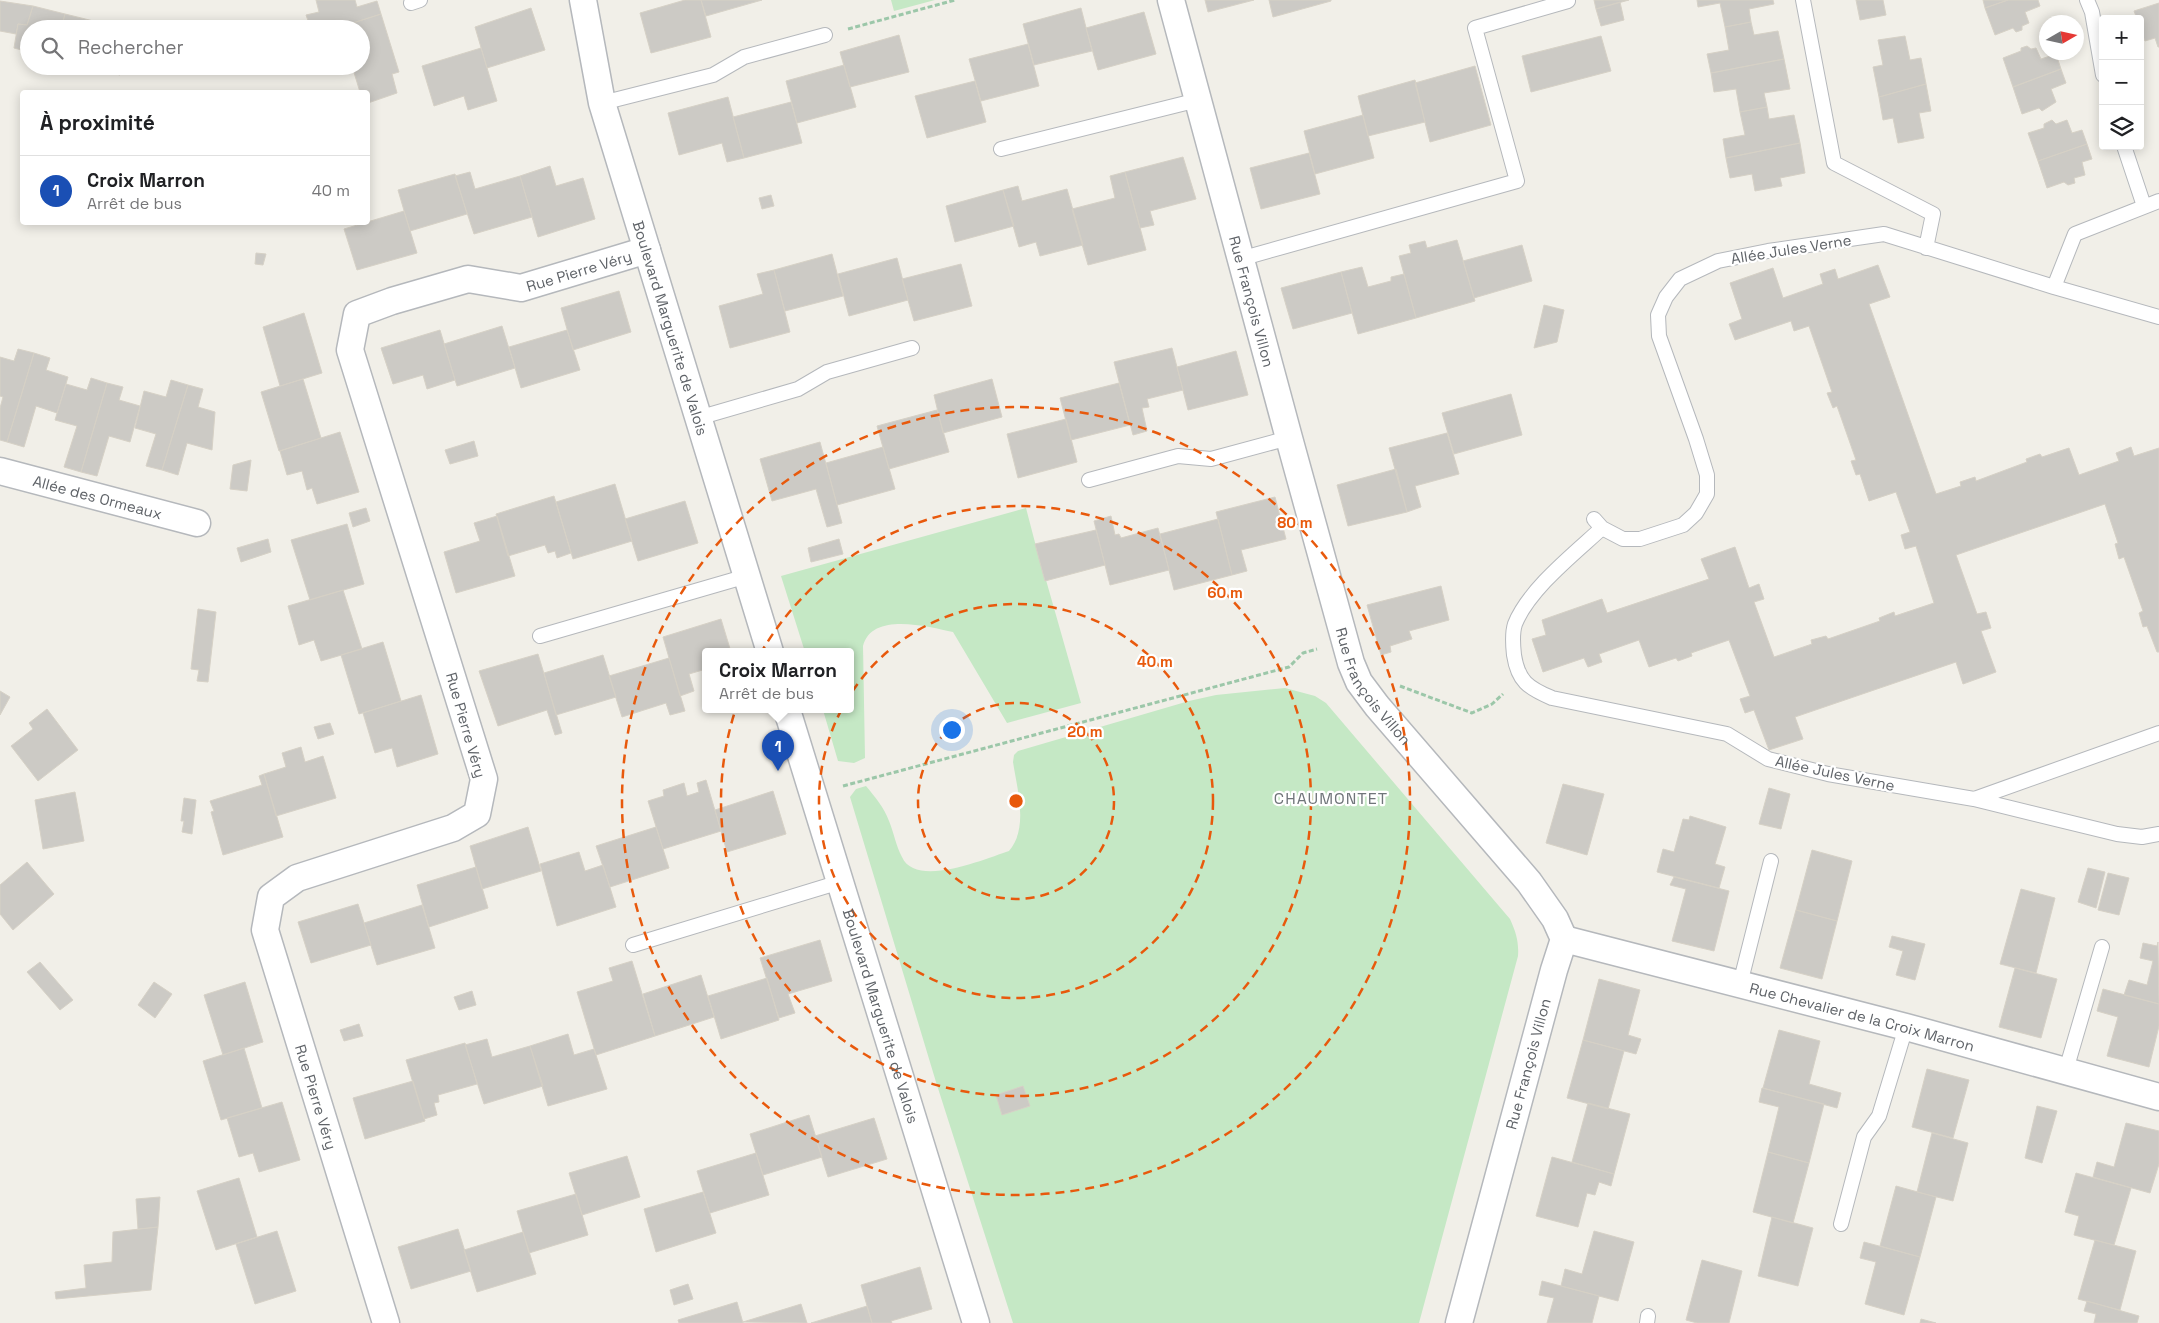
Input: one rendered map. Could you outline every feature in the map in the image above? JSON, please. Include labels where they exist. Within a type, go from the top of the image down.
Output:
[{"type":"street","name":"Boulevard Marguerite de Valois","points":[[583,0],[602,103],[769,648]]},
{"type":"street","name":"Rue François Villon","points":[[1171,0],[1345,641],[1360,682],[1373,700],[1529,882],[1556,918],[1564,938],[1459,1323]]},
{"type":"street","name":"Rue Pierre Véry","points":[[386,1323],[264,930],[271,897],[297,878],[453,828],[477,814],[484,779],[350,350],[356,314],[392,301],[468,279],[521,288],[647,250]]},
{"type":"street","name":"Allée des Ormeaux","points":[[0,471],[197,523]]},
{"type":"street","name":"Boulevard Marguerite de Valois","points":[[788,713],[976,1323]]},
{"type":"street","name":"Rue Chevalier de la Croix Marron","points":[[1564,938],[1906,1027],[2159,1097]]},
{"type":"lane","points":[[1803,0],[1834,163],[1933,214],[1926,248]]},
{"type":"lane","points":[[2087,0],[2092,12],[2100,60]]},
{"type":"lane","points":[[1240,259],[1517,181],[1476,28],[1568,1]]},
{"type":"lane","points":[[602,103],[713,75],[744,57],[825,35]]},
{"type":"lane","points":[[1001,148],[1198,100]]},
{"type":"lane","points":[[2125,150],[2144,206]]},
{"type":"lane","points":[[2054,287],[2075,234],[2159,201]]},
{"type":"lane","name":"Allée Jules Verne","points":[[2159,317],[2054,287],[1884,234],[1768,250],[1718,261],[1680,279],[1666,297],[1658,315],[1659,336],[1702,457],[1707,475],[1707,494],[1696,513],[1683,525],[1640,539],[1623,539],[1598,523],[1525,605],[1514,626],[1513,648],[1516,666],[1521,678],[1533,690],[1552,698],[1727,734],[1768,759],[1828,774],[1974,799],[2159,733]]},
{"type":"lane","points":[[698,418],[798,389],[827,372],[912,348]]},
{"type":"lane","points":[[1089,480],[1178,456],[1211,459],[1289,438]]},
{"type":"lane","points":[[540,636],[747,576]]},
{"type":"lane","points":[[1974,799],[2117,834],[2142,837],[2159,834]]},
{"type":"lane","points":[[1740,984],[1771,861]]},
{"type":"lane","points":[[633,945],[840,882]]},
{"type":"lane","points":[[2066,1070],[2102,947]]},
{"type":"lane","points":[[1841,1224],[1864,1137],[1879,1116],[1906,1027]]},
{"type":"path","points":[[825,35],[955,0]]},
{"type":"path","points":[[813,795],[1289,667],[1304,653],[1345,641]]},
{"type":"path","points":[[1394,683],[1472,713],[1492,704],[1521,678]]},
{"type":"green space","points":[[891,0],[935,0],[894,11]]},
{"type":"green space","points":[[1026,508],[1045,581],[1081,703],[1007,723],[953,632],[916,625],[889,625],[877,628],[868,635],[863,646],[865,758],[854,763],[838,761],[824,713],[854,713],[854,648],[804,648],[781,576]]},
{"type":"green space","points":[[1285,688],[1315,696],[1326,703],[1510,919],[1517,937],[1518,956],[1419,1323],[1013,1323],[936,1082],[850,797],[856,789],[866,786],[885,811],[900,853],[910,866],[922,871],[952,869],[1009,851],[1015,842],[1019,831],[1020,808],[1013,762],[1014,755],[1018,751],[1189,701],[1216,695]]},
{"type":"building","points":[[316,0],[355,0],[357,7],[377,1],[381,14],[362,20],[308,20],[306,15],[319,12]]},
{"type":"building","points":[[685,0],[701,0],[711,37],[651,53],[640,13]]},
{"type":"building","points":[[701,0],[762,0],[706,16]]},
{"type":"building","points":[[1205,0],[1254,0],[1208,12]]},
{"type":"building","points":[[1269,0],[1331,0],[1331,1],[1273,17]]},
{"type":"building","points":[[1594,0],[1629,0],[1596,9]]},
{"type":"building","points":[[1697,0],[1773,0],[1774,4],[1749,9],[1751,22],[1725,27],[1720,3],[1698,7]]},
{"type":"building","points":[[1856,0],[1883,0],[1886,15],[1860,20]]},
{"type":"building","points":[[1983,0],[2008,0],[1985,8]]},
{"type":"building","points":[[2008,0],[2038,0],[2040,6],[2025,12],[2029,23],[2022,26],[2022,30],[2016,32],[2013,28],[1995,35],[1985,8]]},
{"type":"building","points":[[0,1],[33,6],[29,20],[20,20],[16,34],[0,31]]},
{"type":"building","points":[[1620,2],[1624,20],[1601,26],[1596,9]]},
{"type":"building","points":[[2159,3],[2159,47],[2155,38],[2145,41],[2144,15],[2136,15],[2134,11]]},
{"type":"building","points":[[33,6],[65,14],[63,20],[29,20]]},
{"type":"building","points":[[531,8],[545,50],[487,68],[475,27]]},
{"type":"building","points":[[1081,8],[1092,51],[1034,65],[1023,24]]},
{"type":"building","points":[[1144,12],[1156,54],[1098,70],[1086,28]]},
{"type":"building","points":[[65,14],[89,20],[63,20]]},
{"type":"building","points":[[381,14],[399,72],[392,74],[397,93],[370,102],[370,90],[359,90],[355,75],[370,75],[370,20],[362,20]]},
{"type":"building","points":[[1751,22],[1754,35],[1778,31],[1784,59],[1711,73],[1707,54],[1729,50],[1725,27]]},
{"type":"building","points":[[18,24],[20,24],[20,50],[14,48]]},
{"type":"building","points":[[899,35],[909,72],[850,87],[840,52]]},
{"type":"building","points":[[1601,36],[1611,71],[1531,92],[1522,56]]},
{"type":"building","points":[[1905,36],[1910,60],[1921,58],[1926,84],[1879,97],[1873,67],[1883,65],[1878,40]]},
{"type":"building","points":[[1028,44],[1039,86],[981,101],[969,59]]},
{"type":"building","points":[[2027,46],[2031,49],[2036,48],[2039,60],[2058,60],[2061,69],[2013,87],[2003,58],[2021,51],[2021,48]]},
{"type":"building","points":[[481,48],[497,101],[468,110],[464,96],[434,106],[422,66]]},
{"type":"building","points":[[1784,59],[1790,89],[1764,93],[1767,107],[1740,112],[1736,89],[1714,92],[1711,73]]},
{"type":"building","points":[[844,65],[856,107],[797,123],[786,81]]},
{"type":"building","points":[[1475,66],[1491,125],[1430,142],[1415,83]]},
{"type":"building","points":[[2061,69],[2066,83],[2051,89],[2056,102],[2042,111],[2039,108],[2022,114],[2013,87]]},
{"type":"building","points":[[1415,80],[1425,122],[1368,136],[1358,96]]},
{"type":"building","points":[[975,81],[986,122],[927,138],[915,96]]},
{"type":"building","points":[[1926,84],[1931,111],[1919,113],[1924,138],[1898,143],[1893,118],[1883,120],[1879,97]]},
{"type":"building","points":[[728,97],[744,158],[727,162],[722,143],[679,155],[668,113]]},
{"type":"building","points":[[791,102],[802,143],[744,158],[733,117]]},
{"type":"building","points":[[1767,107],[1769,119],[1794,115],[1800,143],[1726,158],[1723,139],[1745,135],[1740,112]]},
{"type":"building","points":[[1363,115],[1374,158],[1315,174],[1304,131]]},
{"type":"building","points":[[2052,120],[2056,124],[2067,120],[2072,133],[2082,130],[2087,144],[2038,161],[2028,133],[2044,128],[2044,124]]},
{"type":"building","points":[[1800,143],[1805,173],[1780,178],[1782,186],[1755,191],[1752,174],[1730,178],[1726,158]]},
{"type":"building","points":[[2087,144],[2092,159],[2082,162],[2085,175],[2074,178],[2075,183],[2068,185],[2064,182],[2047,188],[2038,161]]},
{"type":"building","points":[[1309,153],[1320,194],[1261,209],[1250,168]]},
{"type":"building","points":[[1183,157],[1196,199],[1150,211],[1154,225],[1140,228],[1125,172]]},
{"type":"building","points":[[550,166],[556,186],[583,178],[595,219],[538,237],[520,176]]},
{"type":"building","points":[[470,172],[475,189],[520,176],[532,217],[474,234],[455,176]]},
{"type":"building","points":[[1125,172],[1146,250],[1088,265],[1072,209],[1115,198],[1110,176]]},
{"type":"building","points":[[455,174],[467,214],[410,231],[398,190]]},
{"type":"building","points":[[1018,186],[1022,201],[1067,189],[1083,245],[1040,256],[1036,242],[1019,247],[1003,190]]},
{"type":"building","points":[[1003,190],[1014,226],[955,242],[946,206]]},
{"type":"building","points":[[771,195],[774,206],[762,209],[759,198]]},
{"type":"building","points":[[404,211],[417,253],[357,270],[344,229],[357,225],[370,225],[370,221]]},
{"type":"building","points":[[1457,240],[1475,301],[1416,318],[1399,256],[1411,253],[1409,245],[1425,241],[1427,248]]},
{"type":"building","points":[[1522,245],[1532,281],[1474,298],[1463,261]]},
{"type":"building","points":[[256,253],[266,254],[263,265],[255,264]]},
{"type":"building","points":[[832,254],[843,296],[785,311],[774,270]]},
{"type":"building","points":[[897,258],[908,300],[849,316],[838,274]]},
{"type":"building","points":[[961,264],[972,306],[914,321],[902,279]]},
{"type":"building","points":[[1878,265],[1890,297],[1869,304],[1936,494],[1961,486],[1960,482],[1975,477],[1976,481],[2027,462],[2026,459],[2040,454],[2042,457],[2069,448],[2079,475],[2119,461],[2116,453],[2131,447],[2134,456],[2159,448],[2159,652],[2157,652],[2147,626],[2143,627],[2139,613],[2143,611],[2124,557],[2119,559],[2115,544],[2118,543],[2105,504],[1956,555],[1977,614],[1986,612],[1991,628],[1981,631],[1996,672],[1963,684],[1956,662],[1795,717],[1803,739],[1769,750],[1754,710],[1745,713],[1740,699],[1750,696],[1729,640],[1691,653],[1692,656],[1678,661],[1676,658],[1649,667],[1639,640],[1599,654],[1602,662],[1588,667],[1584,658],[1543,672],[1532,639],[1546,635],[1542,620],[1602,599],[1607,613],[1709,579],[1701,559],[1735,547],[1749,588],[1759,584],[1764,599],[1754,602],[1774,657],[1812,644],[1811,640],[1826,636],[1828,639],[1880,621],[1879,618],[1894,612],[1895,616],[1934,603],[1916,546],[1905,549],[1901,535],[1910,532],[1896,492],[1869,501],[1860,474],[1856,475],[1851,461],[1856,460],[1837,406],[1833,408],[1827,393],[1832,392],[1809,326],[1794,331],[1791,321],[1735,340],[1729,324],[1742,319],[1730,283],[1773,268],[1783,298],[1823,284],[1820,274],[1835,269],[1838,279]]},
{"type":"building","points":[[1362,267],[1368,287],[1391,281],[1391,277],[1404,274],[1416,318],[1358,334],[1341,272]]},
{"type":"building","points":[[774,270],[790,332],[730,348],[719,306],[763,294],[757,274]]},
{"type":"building","points":[[1341,272],[1352,313],[1293,329],[1281,288]]},
{"type":"building","points":[[619,291],[631,332],[573,350],[561,308]]},
{"type":"building","points":[[1544,305],[1564,310],[1557,342],[1534,348]]},
{"type":"building","points":[[304,313],[322,373],[280,386],[263,327]]},
{"type":"building","points":[[502,326],[515,368],[457,386],[444,344]]},
{"type":"building","points":[[440,330],[455,380],[427,389],[423,375],[393,384],[381,348]]},
{"type":"building","points":[[567,330],[580,370],[521,388],[509,347]]},
{"type":"building","points":[[1172,348],[1183,390],[1147,399],[1149,407],[1142,408],[1147,431],[1133,435],[1114,362]]},
{"type":"building","points":[[18,349],[34,353],[7,442],[0,440],[0,408],[3,397],[0,396],[0,357],[14,361]]},
{"type":"building","points":[[1236,351],[1248,395],[1188,410],[1177,367]]},
{"type":"building","points":[[34,353],[50,358],[46,370],[68,377],[57,413],[36,406],[24,447],[7,442]]},
{"type":"building","points":[[91,378],[107,383],[81,472],[64,467],[77,426],[55,420],[66,384],[87,390]]},
{"type":"building","points":[[303,379],[321,438],[279,451],[261,392]]},
{"type":"building","points":[[992,379],[1002,417],[943,433],[934,395]]},
{"type":"building","points":[[171,380],[188,385],[162,470],[146,466],[156,434],[135,428],[144,391],[166,397]]},
{"type":"building","points":[[107,383],[123,387],[119,400],[140,406],[130,442],[109,436],[97,476],[81,472]]},
{"type":"building","points":[[1119,383],[1130,425],[1071,440],[1060,398]]},
{"type":"building","points":[[188,385],[203,389],[198,407],[215,412],[212,450],[187,443],[178,475],[162,470]]},
{"type":"building","points":[[1511,394],[1522,435],[1454,454],[1442,413]]},
{"type":"building","points":[[937,410],[949,452],[889,469],[877,426]]},
{"type":"building","points":[[1066,419],[1077,462],[1018,478],[1007,434]]},
{"type":"building","points":[[340,432],[359,492],[317,504],[312,488],[307,490],[302,471],[287,475],[280,451]]},
{"type":"building","points":[[1447,433],[1459,474],[1415,486],[1421,507],[1407,512],[1389,448]]},
{"type":"building","points":[[474,441],[478,456],[450,464],[445,450]]},
{"type":"building","points":[[820,442],[842,523],[827,527],[816,489],[772,501],[760,459]]},
{"type":"building","points":[[883,447],[895,489],[837,505],[826,463]]},
{"type":"building","points":[[251,460],[247,491],[230,489],[233,465]]},
{"type":"building","points":[[1396,469],[1407,512],[1348,526],[1337,485]]},
{"type":"building","points":[[615,484],[632,541],[573,559],[556,502]]},
{"type":"building","points":[[554,496],[571,553],[557,558],[555,551],[548,553],[545,545],[508,556],[496,514]]},
{"type":"building","points":[[1275,497],[1286,539],[1241,550],[1247,571],[1232,575],[1216,512]]},
{"type":"building","points":[[685,501],[698,543],[638,561],[625,519]]},
{"type":"building","points":[[366,508],[370,521],[353,527],[349,513]]},
{"type":"building","points":[[497,516],[515,576],[456,593],[444,552],[480,541],[474,523]]},
{"type":"building","points":[[1111,516],[1115,535],[1119,534],[1121,538],[1158,528],[1169,570],[1110,585],[1094,521]]},
{"type":"building","points":[[1218,519],[1232,575],[1174,590],[1160,534]]},
{"type":"building","points":[[347,524],[364,584],[310,600],[291,540]]},
{"type":"building","points":[[1096,530],[1105,565],[1045,581],[1035,544]]},
{"type":"building","points":[[268,539],[271,552],[241,562],[237,548]]},
{"type":"building","points":[[839,539],[843,554],[811,562],[808,548]]},
{"type":"building","points":[[1441,586],[1449,620],[1409,631],[1412,639],[1390,646],[1391,652],[1381,655],[1367,605]]},
{"type":"building","points":[[343,590],[362,649],[321,661],[314,640],[299,645],[288,606]]},
{"type":"building","points":[[198,609],[216,612],[208,682],[197,681],[199,670],[191,669]]},
{"type":"building","points":[[721,619],[730,648],[702,648],[702,670],[689,674],[694,691],[680,696],[663,637]]},
{"type":"building","points":[[383,642],[401,701],[359,714],[341,655]]},
{"type":"building","points":[[538,654],[562,733],[555,735],[547,710],[498,726],[479,671]]},
{"type":"building","points":[[603,655],[616,697],[556,715],[544,673]]},
{"type":"building","points":[[669,658],[685,711],[670,715],[666,703],[622,717],[609,676]]},
{"type":"building","points":[[0,691],[10,697],[0,715]]},
{"type":"building","points":[[421,695],[438,754],[397,767],[392,748],[375,753],[363,713]]},
{"type":"building","points":[[47,709],[78,750],[38,781],[11,746],[33,729],[29,723]]},
{"type":"building","points":[[330,723],[334,734],[318,739],[314,727]]},
{"type":"building","points":[[301,747],[305,762],[323,756],[336,798],[276,816],[264,774],[286,767],[282,753]]},
{"type":"building","points":[[264,774],[283,837],[223,855],[211,812],[214,811],[210,801],[262,785],[259,776]]},
{"type":"building","points":[[706,780],[721,831],[663,849],[648,801],[664,796],[663,790],[684,783],[687,796],[699,792],[697,783]]},
{"type":"building","points":[[1563,784],[1604,794],[1587,855],[1546,843]]},
{"type":"building","points":[[1769,788],[1790,794],[1781,829],[1759,824]]},
{"type":"building","points":[[773,791],[786,834],[727,852],[715,810]]},
{"type":"building","points":[[75,792],[84,841],[43,849],[35,800]]},
{"type":"building","points":[[184,798],[196,800],[192,834],[182,832],[184,821],[181,821]]},
{"type":"building","points":[[1690,816],[1726,827],[1715,864],[1725,867],[1719,888],[1657,872],[1663,849],[1674,852],[1683,819],[1689,820]]},
{"type":"building","points":[[528,827],[541,871],[482,889],[470,846]]},
{"type":"building","points":[[656,827],[669,868],[610,887],[596,846]]},
{"type":"building","points":[[1812,850],[1852,861],[1837,921],[1796,910]]},
{"type":"building","points":[[579,852],[585,871],[603,865],[616,907],[557,926],[540,864]]},
{"type":"building","points":[[27,862],[54,894],[13,930],[0,914],[0,885]]},
{"type":"building","points":[[476,867],[488,908],[429,927],[417,885]]},
{"type":"building","points":[[2088,868],[2105,872],[2096,908],[2078,902]]},
{"type":"building","points":[[2108,873],[2129,878],[2119,915],[2098,910]]},
{"type":"building","points":[[1674,877],[1729,891],[1714,951],[1672,941],[1686,889],[1670,885]]},
{"type":"building","points":[[2021,889],[2055,898],[2036,973],[2000,964]]},
{"type":"building","points":[[358,904],[371,945],[311,963],[298,922]]},
{"type":"building","points":[[422,905],[435,948],[377,965],[364,923]]},
{"type":"building","points":[[1796,910],[1837,921],[1822,979],[1780,968]]},
{"type":"building","points":[[1892,936],[1925,944],[1915,980],[1896,975],[1903,951],[1889,947]]},
{"type":"building","points":[[820,940],[832,981],[788,994],[795,1013],[779,1018],[760,958]]},
{"type":"building","points":[[2158,942],[2159,1004],[2124,995],[2129,980],[2147,985],[2153,961],[2140,958],[2143,943],[2157,946]]},
{"type":"building","points":[[632,961],[655,1036],[596,1055],[577,992],[613,981],[609,968]]},
{"type":"building","points":[[40,962],[73,1000],[60,1010],[27,972]]},
{"type":"building","points":[[2015,968],[2057,979],[2041,1038],[1999,1027]]},
{"type":"building","points":[[701,975],[714,1017],[655,1036],[643,994]]},
{"type":"building","points":[[767,978],[779,1020],[721,1039],[708,996]]},
{"type":"building","points":[[1599,979],[1640,990],[1628,1035],[1641,1039],[1636,1054],[1583,1040]]},
{"type":"building","points":[[154,982],[172,994],[155,1018],[138,1005]]},
{"type":"building","points":[[245,982],[263,1042],[223,1055],[204,995]]},
{"type":"building","points":[[2103,989],[2159,1004],[2159,1026],[2149,1067],[2107,1056],[2118,1017],[2097,1011]]},
{"type":"building","points":[[472,991],[476,1005],[459,1010],[454,997]]},
{"type":"building","points":[[359,1024],[363,1036],[344,1041],[340,1030]]},
{"type":"building","points":[[1779,1030],[1820,1041],[1809,1084],[1841,1093],[1837,1108],[1763,1088]]},
{"type":"building","points":[[568,1034],[574,1055],[594,1049],[607,1089],[548,1106],[530,1046]]},
{"type":"building","points":[[487,1039],[492,1057],[530,1046],[543,1086],[484,1104],[465,1045]]},
{"type":"building","points":[[1583,1040],[1624,1051],[1608,1109],[1567,1098]]},
{"type":"building","points":[[465,1043],[477,1084],[438,1095],[439,1102],[434,1103],[437,1115],[424,1119],[406,1060]]},
{"type":"building","points":[[244,1048],[262,1108],[221,1120],[203,1061]]},
{"type":"building","points":[[1927,1069],[1969,1080],[1953,1138],[1912,1127]]},
{"type":"building","points":[[413,1081],[425,1121],[365,1139],[353,1098]]},
{"type":"building","points":[[1023,1086],[1030,1106],[1002,1115],[996,1095]]},
{"type":"building","points":[[1762,1088],[1824,1104],[1809,1163],[1768,1152],[1779,1107],[1759,1102]]},
{"type":"building","points":[[282,1102],[300,1160],[259,1172],[253,1153],[239,1157],[227,1118]]},
{"type":"building","points":[[1588,1103],[1630,1114],[1614,1174],[1572,1162]]},
{"type":"building","points":[[2037,1106],[2057,1111],[2042,1163],[2025,1158]]},
{"type":"building","points":[[809,1115],[822,1157],[763,1175],[750,1134]]},
{"type":"building","points":[[874,1118],[887,1159],[828,1177],[815,1136]]},
{"type":"building","points":[[2126,1123],[2159,1131],[2159,1164],[2150,1193],[2093,1177],[2097,1162],[2114,1167]]},
{"type":"building","points":[[1932,1133],[1968,1143],[1953,1201],[1917,1192]]},
{"type":"building","points":[[1768,1152],[1809,1163],[1793,1223],[1753,1212]]},
{"type":"building","points":[[756,1153],[769,1195],[710,1213],[697,1171]]},
{"type":"building","points":[[627,1156],[640,1197],[582,1215],[569,1173]]},
{"type":"building","points":[[1552,1157],[1614,1174],[1611,1186],[1599,1182],[1595,1195],[1587,1193],[1578,1227],[1536,1216]]},
{"type":"building","points":[[2076,1173],[2131,1188],[2114,1245],[2074,1235],[2079,1216],[2065,1212]]},
{"type":"building","points":[[239,1178],[257,1237],[216,1250],[197,1191]]},
{"type":"building","points":[[1896,1186],[1936,1197],[1920,1257],[1880,1246]]},
{"type":"building","points":[[703,1192],[716,1233],[656,1252],[644,1209]]},
{"type":"building","points":[[576,1194],[588,1235],[529,1253],[517,1211]]},
{"type":"building","points":[[160,1197],[158,1227],[138,1229],[136,1199]]},
{"type":"building","points":[[1772,1217],[1813,1228],[1798,1286],[1758,1276]]},
{"type":"building","points":[[158,1227],[151,1290],[56,1299],[55,1292],[86,1288],[84,1265],[112,1262],[113,1232]]},
{"type":"building","points":[[458,1229],[471,1271],[411,1289],[398,1247]]},
{"type":"building","points":[[277,1231],[296,1291],[255,1304],[236,1244]]},
{"type":"building","points":[[1594,1231],[1634,1242],[1618,1301],[1561,1286],[1565,1269],[1582,1274]]},
{"type":"building","points":[[523,1232],[536,1274],[477,1292],[464,1250]]},
{"type":"building","points":[[2095,1240],[2136,1251],[2120,1310],[2078,1299]]},
{"type":"building","points":[[1864,1242],[1920,1257],[1904,1315],[1865,1304],[1876,1262],[1860,1258]]},
{"type":"building","points":[[1702,1260],[1742,1271],[1729,1323],[1697,1323],[1686,1320]]},
{"type":"building","points":[[920,1267],[932,1309],[891,1321],[892,1323],[872,1323],[861,1285]]},
{"type":"building","points":[[1542,1281],[1599,1296],[1592,1323],[1547,1323],[1554,1298],[1539,1295]]},
{"type":"building","points":[[688,1284],[693,1299],[674,1305],[670,1290]]},
{"type":"building","points":[[2087,1301],[2139,1316],[2137,1323],[2094,1323],[2096,1314],[2084,1311]]},
{"type":"building","points":[[737,1302],[743,1323],[679,1323],[678,1320]]},
{"type":"building","points":[[801,1304],[807,1323],[743,1322]]},
{"type":"building","points":[[867,1306],[872,1323],[811,1323]]},
{"type":"building","points":[[1921,1319],[1936,1323],[1920,1323]]},
{"type":"place","name":"Croix Marron","points":[[778,771]]},
{"type":"district","name":"CHAUMONTET","points":[[1331,798]]}]
